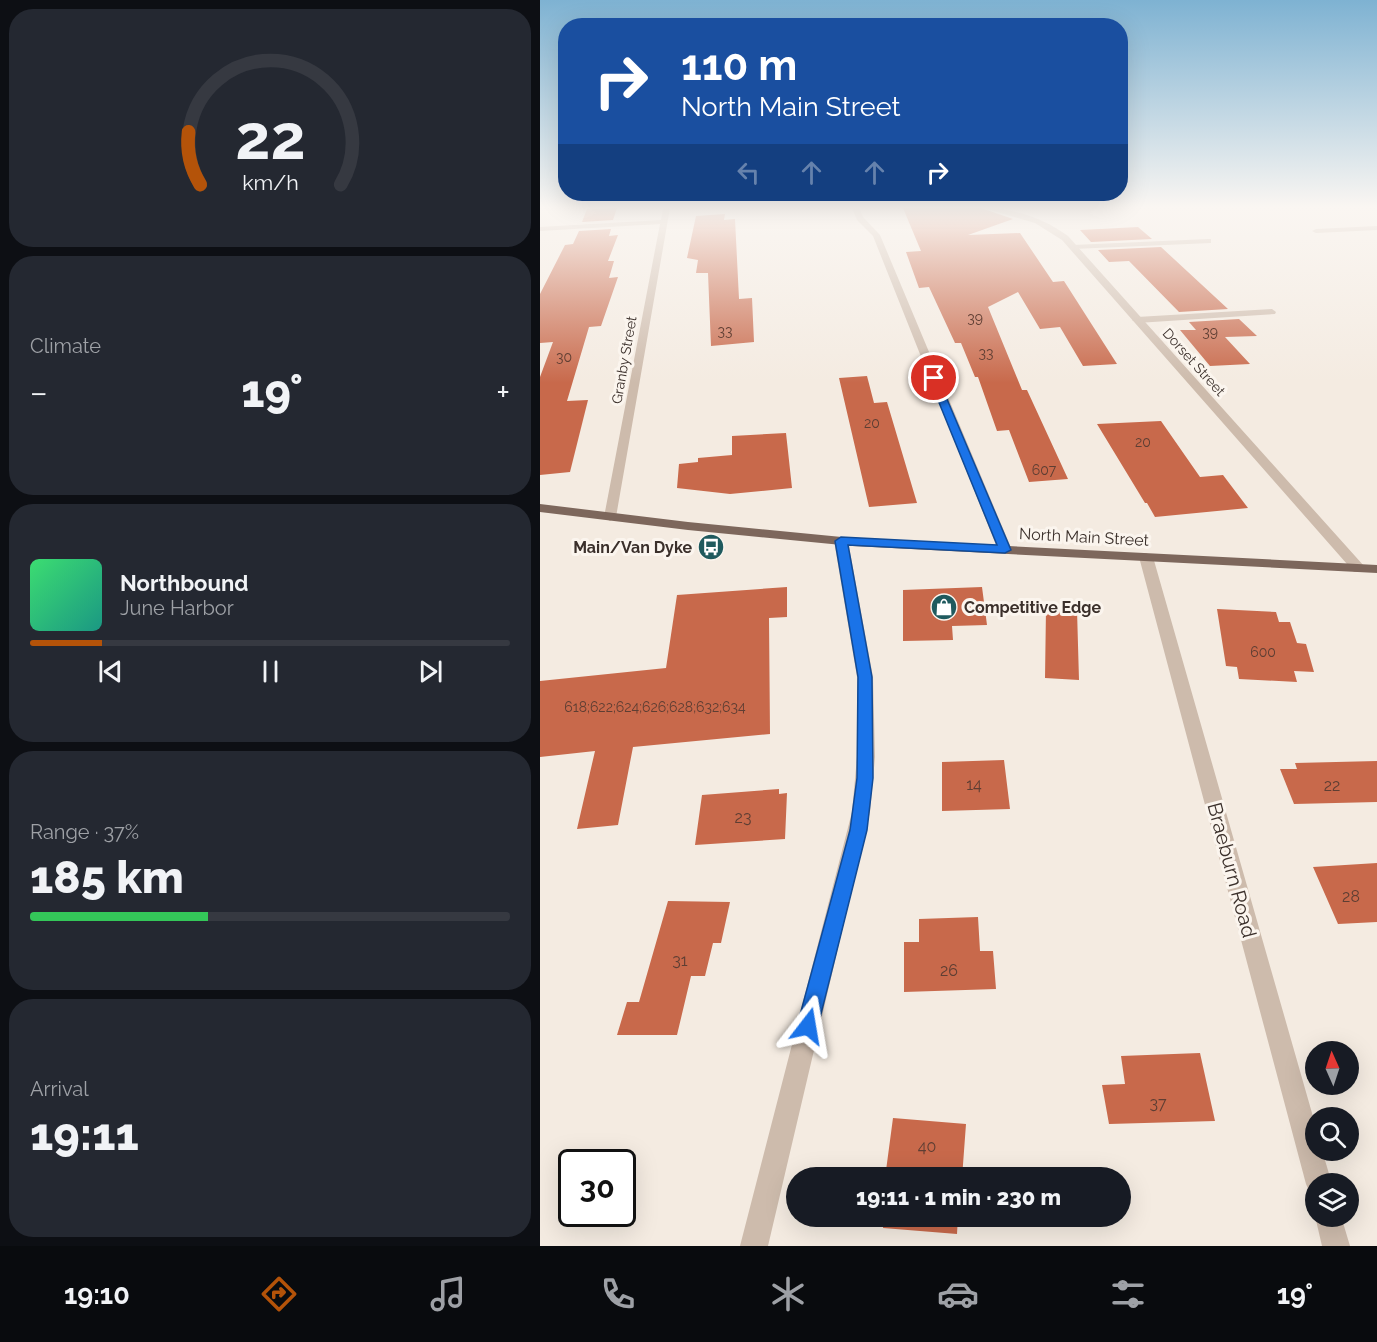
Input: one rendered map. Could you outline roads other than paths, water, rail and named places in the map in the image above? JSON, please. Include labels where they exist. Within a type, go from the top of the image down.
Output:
[{"type":"main road","name":"North Main Street","points":[[540,508],[610,518],[841,541],[1377,569]]},
{"type":"street","name":"Granby Street","points":[[610,518],[656,266]]},
{"type":"street","points":[[889,266],[1005,550]]},
{"type":"street","name":"Dorset Street","points":[[1090,266],[1359,568]]},
{"type":"street","points":[[1137,320],[1272,312]]},
{"type":"street","points":[[754,1246],[861,812],[865,778],[865,677],[841,541]]},
{"type":"street","name":"Braeburn Road","points":[[1146,557],[1316,1173]]},
{"type":"street","points":[[1331,1227],[1336,1246]]},
{"type":"place","name":"Main/Van Dyke","points":[[711,547]]},
{"type":"place","name":"Competitive Edge","points":[[944,607]]}]
